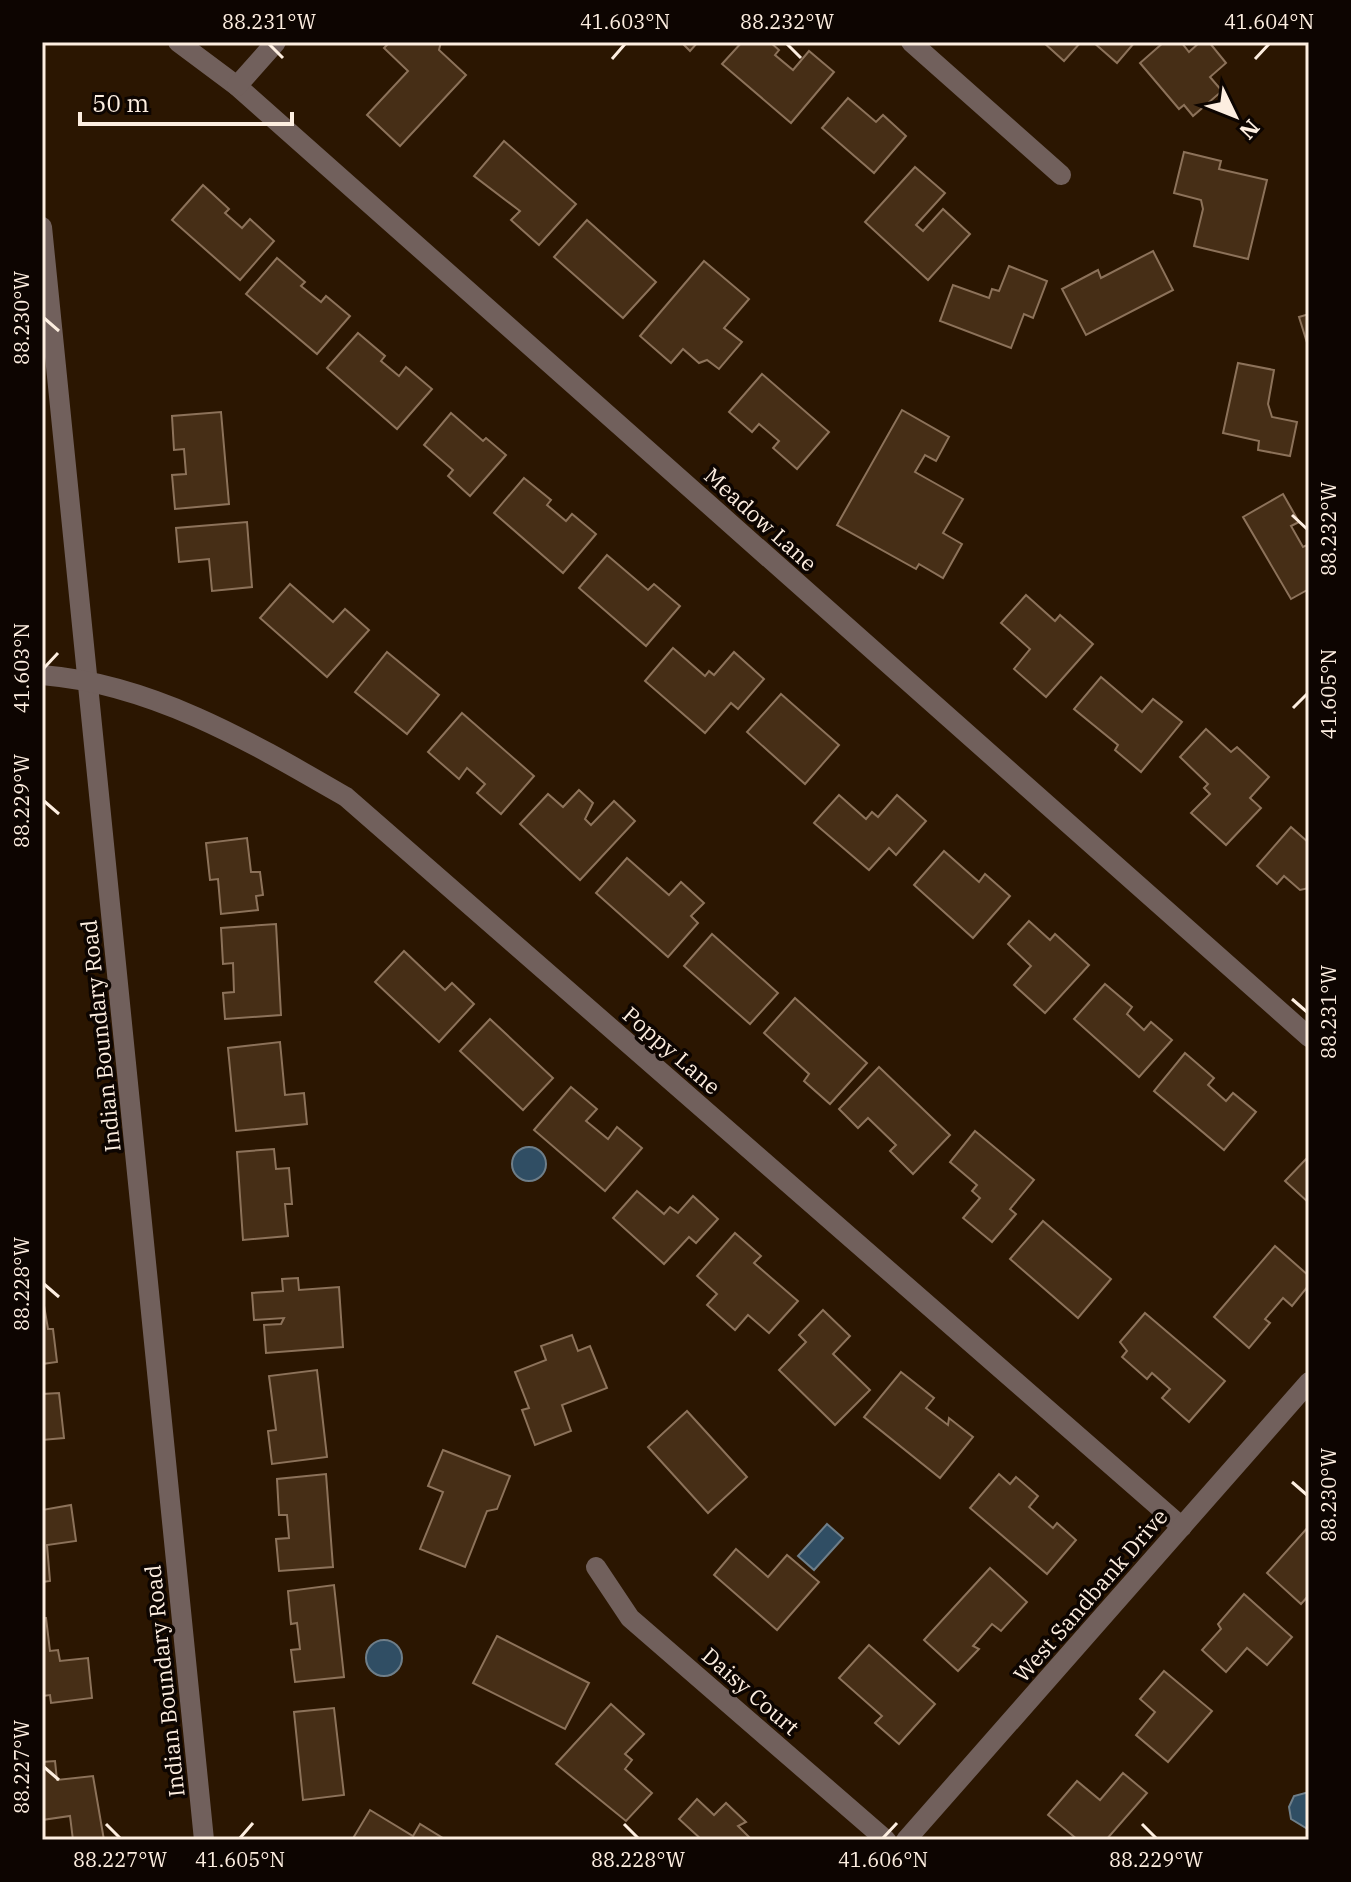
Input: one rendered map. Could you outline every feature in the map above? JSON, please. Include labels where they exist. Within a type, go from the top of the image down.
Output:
[{"type":"street","name":"Meadow Lane","points":[[178,42],[237,86],[1309,1037]]},
{"type":"street","points":[[237,86],[276,42]]},
{"type":"street","points":[[911,42],[1061,175]]},
{"type":"street","name":"Indian Boundary Road","points":[[42,227],[204,1840]]},
{"type":"street","name":"Poppy Lane","points":[[42,675],[88,679],[181,709],[263,749],[346,797],[1182,1527]]},
{"type":"street","name":"West Sandbank Drive","points":[[906,1840],[1309,1382]]},
{"type":"street","name":"Daisy Court","points":[[596,1567],[630,1618],[886,1840]]},
{"type":"water","points":[[529,1147],[541,1152],[546,1164],[541,1176],[529,1181],[517,1176],[512,1164],[517,1152]]},
{"type":"water","points":[[827,1524],[843,1538],[814,1570],[798,1556]]},
{"type":"water","points":[[384,1640],[397,1645],[402,1658],[397,1671],[384,1676],[371,1671],[366,1658],[371,1645]]},
{"type":"water","points":[[1309,1792],[1309,1828],[1306,1828],[1291,1819],[1289,1807],[1294,1796]]},
{"type":"building","points":[[390,42],[441,42],[439,50],[466,75],[400,146],[367,115],[408,71],[384,48]]},
{"type":"building","points":[[681,42],[698,42],[690,51]]},
{"type":"building","points":[[742,42],[770,42],[779,50],[775,55],[793,70],[809,51],[834,72],[791,123],[722,64]]},
{"type":"building","points":[[1043,42],[1081,42],[1064,61]]},
{"type":"building","points":[[1093,42],[1135,42],[1117,63]]},
{"type":"building","points":[[1164,42],[1181,42],[1189,52],[1200,42],[1209,42],[1226,63],[1210,77],[1222,91],[1193,116],[1184,105],[1179,109],[1140,63]]},
{"type":"building","points":[[848,98],[876,122],[883,115],[906,136],[874,173],[822,128]]},
{"type":"building","points":[[504,141],[576,204],[539,245],[511,220],[520,211],[474,176]]},
{"type":"building","points":[[1184,152],[1221,161],[1219,169],[1267,180],[1248,259],[1194,246],[1203,209],[1201,200],[1174,193]]},
{"type":"building","points":[[915,167],[945,193],[916,225],[923,231],[943,209],[970,234],[928,280],[865,222]]},
{"type":"building","points":[[203,185],[229,209],[225,213],[242,228],[250,219],[274,241],[240,280],[172,220]]},
{"type":"building","points":[[587,220],[656,282],[623,318],[554,257]]},
{"type":"building","points":[[1153,251],[1173,290],[1086,335],[1062,289],[1098,270],[1101,278]]},
{"type":"building","points":[[277,258],[305,282],[301,286],[321,302],[326,296],[350,316],[317,354],[246,294]]},
{"type":"building","points":[[704,261],[749,299],[724,328],[742,342],[719,369],[707,360],[699,363],[683,349],[671,363],[640,336]]},
{"type":"building","points":[[1009,266],[1047,281],[1033,318],[1024,314],[1011,348],[940,321],[953,285],[989,298],[992,289],[999,291]]},
{"type":"building","points":[[1309,314],[1309,349],[1299,317]]},
{"type":"building","points":[[358,333],[385,356],[381,361],[399,376],[406,367],[432,389],[397,429],[327,368]]},
{"type":"building","points":[[1238,363],[1274,370],[1268,404],[1272,417],[1297,422],[1290,456],[1258,450],[1259,441],[1223,433]]},
{"type":"building","points":[[762,374],[829,432],[797,469],[773,448],[779,441],[759,424],[752,432],[729,412]]},
{"type":"building","points":[[902,410],[949,437],[936,461],[925,455],[915,472],[963,499],[943,533],[962,544],[943,578],[919,564],[916,569],[837,525]]},
{"type":"building","points":[[221,412],[229,504],[175,509],[172,475],[186,474],[184,449],[174,450],[172,416]]},
{"type":"building","points":[[451,413],[483,441],[486,438],[506,455],[470,496],[448,476],[453,470],[424,445]]},
{"type":"building","points":[[524,478],[551,500],[547,505],[566,521],[572,514],[596,534],[563,573],[494,513]]},
{"type":"building","points":[[1283,494],[1299,522],[1291,526],[1303,547],[1309,544],[1309,589],[1291,599],[1243,517]]},
{"type":"building","points":[[247,522],[252,587],[212,591],[209,559],[179,562],[176,528]]},
{"type":"building","points":[[607,555],[648,590],[654,584],[680,606],[646,646],[579,588]]},
{"type":"building","points":[[290,584],[333,622],[345,609],[369,630],[327,677],[260,618]]},
{"type":"building","points":[[1026,595],[1055,621],[1060,615],[1093,644],[1046,697],[1014,669],[1030,649],[1001,623]]},
{"type":"building","points":[[673,648],[705,676],[709,671],[714,675],[734,652],[764,679],[738,709],[731,703],[705,733],[645,681]]},
{"type":"building","points":[[387,652],[439,695],[407,734],[355,692]]},
{"type":"building","points":[[1101,677],[1142,712],[1153,699],[1182,722],[1141,772],[1115,750],[1118,745],[1074,709]]},
{"type":"building","points":[[781,694],[839,745],[805,784],[747,732]]},
{"type":"building","points":[[462,713],[534,776],[501,814],[477,793],[485,784],[467,768],[459,779],[428,752]]},
{"type":"building","points":[[1206,729],[1231,752],[1237,747],[1269,777],[1250,798],[1261,808],[1226,845],[1191,813],[1210,794],[1204,788],[1208,784],[1180,757]]},
{"type":"building","points":[[579,790],[593,803],[585,819],[591,825],[614,801],[635,821],[580,880],[520,824],[548,794],[563,807]]},
{"type":"building","points":[[839,795],[866,819],[872,812],[878,817],[897,795],[926,821],[896,855],[889,848],[869,870],[814,823]]},
{"type":"building","points":[[1291,827],[1309,843],[1309,888],[1300,890],[1284,876],[1277,884],[1257,866]]},
{"type":"building","points":[[247,838],[251,872],[260,872],[263,895],[256,896],[258,910],[221,914],[218,879],[210,880],[206,843]]},
{"type":"building","points":[[944,851],[979,882],[985,874],[1010,896],[973,938],[914,885]]},
{"type":"building","points":[[627,858],[669,895],[681,882],[704,903],[691,916],[698,923],[668,957],[596,893]]},
{"type":"building","points":[[1029,921],[1050,940],[1055,934],[1089,965],[1045,1013],[1014,985],[1031,966],[1008,944]]},
{"type":"building","points":[[276,924],[281,1015],[225,1019],[223,993],[234,992],[233,963],[223,964],[221,928]]},
{"type":"building","points":[[712,934],[778,993],[750,1024],[684,966]]},
{"type":"building","points":[[404,951],[445,990],[452,983],[474,1004],[439,1042],[375,982]]},
{"type":"building","points":[[1105,984],[1132,1007],[1127,1014],[1144,1030],[1151,1022],[1172,1040],[1139,1077],[1074,1019]]},
{"type":"building","points":[[795,998],[867,1063],[830,1104],[804,1081],[809,1074],[764,1033]]},
{"type":"building","points":[[490,1019],[553,1078],[523,1110],[460,1051]]},
{"type":"building","points":[[280,1042],[285,1095],[304,1093],[307,1124],[236,1131],[228,1048]]},
{"type":"building","points":[[1185,1053],[1214,1078],[1208,1085],[1226,1101],[1233,1093],[1256,1112],[1224,1150],[1154,1091]]},
{"type":"building","points":[[879,1067],[950,1135],[913,1174],[890,1151],[896,1145],[868,1118],[858,1128],[839,1109]]},
{"type":"building","points":[[571,1087],[597,1109],[586,1121],[608,1139],[617,1127],[642,1148],[605,1191],[534,1130]]},
{"type":"building","points":[[975,1131],[1034,1180],[1010,1209],[1016,1214],[992,1242],[963,1218],[980,1198],[972,1191],[977,1185],[950,1162]]},
{"type":"building","points":[[274,1149],[276,1169],[289,1168],[292,1204],[285,1204],[288,1236],[243,1240],[237,1152]]},
{"type":"building","points":[[1309,1158],[1309,1203],[1285,1181]]},
{"type":"building","points":[[637,1191],[664,1214],[670,1207],[678,1213],[693,1196],[718,1219],[696,1243],[689,1237],[664,1264],[613,1218]]},
{"type":"building","points":[[1043,1221],[1111,1279],[1078,1318],[1010,1259]]},
{"type":"building","points":[[735,1233],[761,1256],[754,1263],[798,1301],[769,1333],[748,1315],[735,1330],[707,1305],[717,1294],[697,1276]]},
{"type":"building","points":[[1275,1246],[1309,1276],[1309,1285],[1292,1306],[1283,1298],[1265,1319],[1270,1323],[1249,1348],[1214,1317]]},
{"type":"building","points":[[298,1278],[299,1290],[339,1287],[343,1347],[266,1353],[264,1325],[281,1324],[284,1318],[254,1320],[252,1293],[283,1291],[282,1279]]},
{"type":"building","points":[[42,1294],[48,1329],[53,1329],[57,1362],[42,1364]]},
{"type":"building","points":[[823,1310],[850,1336],[833,1354],[870,1390],[835,1425],[779,1370],[806,1342],[799,1335]]},
{"type":"building","points":[[1145,1313],[1225,1381],[1189,1422],[1162,1398],[1170,1389],[1152,1373],[1147,1379],[1122,1357],[1127,1351],[1120,1342]]},
{"type":"building","points":[[572,1335],[578,1351],[590,1346],[607,1388],[562,1405],[571,1431],[535,1445],[522,1410],[529,1408],[515,1372],[546,1360],[541,1346]]},
{"type":"building","points":[[317,1370],[327,1457],[272,1464],[268,1431],[276,1430],[269,1376]]},
{"type":"building","points":[[901,1372],[934,1398],[926,1408],[948,1425],[949,1418],[973,1437],[940,1478],[864,1417]]},
{"type":"building","points":[[59,1393],[64,1438],[42,1440],[42,1394]]},
{"type":"building","points":[[687,1411],[747,1477],[708,1513],[648,1447]]},
{"type":"building","points":[[443,1450],[510,1476],[497,1509],[487,1511],[465,1567],[420,1549],[443,1492],[428,1486]]},
{"type":"building","points":[[326,1474],[333,1567],[279,1571],[276,1539],[289,1538],[287,1515],[279,1515],[277,1479]]},
{"type":"building","points":[[999,1474],[1010,1484],[1016,1477],[1038,1496],[1029,1507],[1053,1528],[1057,1523],[1076,1540],[1047,1574],[970,1508]]},
{"type":"building","points":[[71,1505],[76,1541],[47,1545],[50,1581],[42,1582],[42,1510]]},
{"type":"building","points":[[1309,1526],[1309,1595],[1301,1604],[1267,1573]]},
{"type":"building","points":[[736,1549],[768,1577],[787,1555],[819,1582],[777,1630],[714,1575]]},
{"type":"building","points":[[990,1568],[1027,1602],[1001,1631],[992,1624],[973,1646],[979,1649],[958,1671],[924,1640]]},
{"type":"building","points":[[334,1585],[344,1677],[295,1682],[291,1650],[300,1649],[297,1623],[291,1624],[288,1591]]},
{"type":"building","points":[[1244,1594],[1292,1637],[1267,1665],[1247,1648],[1226,1672],[1202,1650],[1221,1629],[1218,1624]]},
{"type":"building","points":[[42,1618],[46,1618],[50,1651],[58,1650],[60,1661],[88,1658],[92,1698],[51,1703],[50,1695],[42,1696]]},
{"type":"building","points":[[497,1636],[589,1683],[565,1729],[473,1683]]},
{"type":"building","points":[[869,1645],[935,1704],[899,1744],[875,1723],[882,1716],[839,1678]]},
{"type":"building","points":[[1164,1671],[1212,1711],[1168,1762],[1136,1735],[1155,1712],[1140,1699]]},
{"type":"building","points":[[611,1704],[644,1734],[625,1754],[632,1760],[625,1769],[652,1793],[626,1821],[556,1764]]},
{"type":"building","points":[[334,1708],[344,1795],[303,1800],[294,1712]]},
{"type":"building","points":[[55,1761],[57,1780],[93,1776],[104,1840],[73,1840],[70,1816],[42,1820],[42,1762]]},
{"type":"building","points":[[1123,1773],[1147,1793],[1106,1840],[1078,1840],[1048,1815],[1077,1781],[1100,1800]]},
{"type":"building","points":[[697,1799],[714,1815],[726,1803],[746,1822],[738,1826],[752,1840],[702,1840],[679,1819]]},
{"type":"building","points":[[370,1810],[413,1836],[420,1824],[446,1840],[352,1840]]}]
